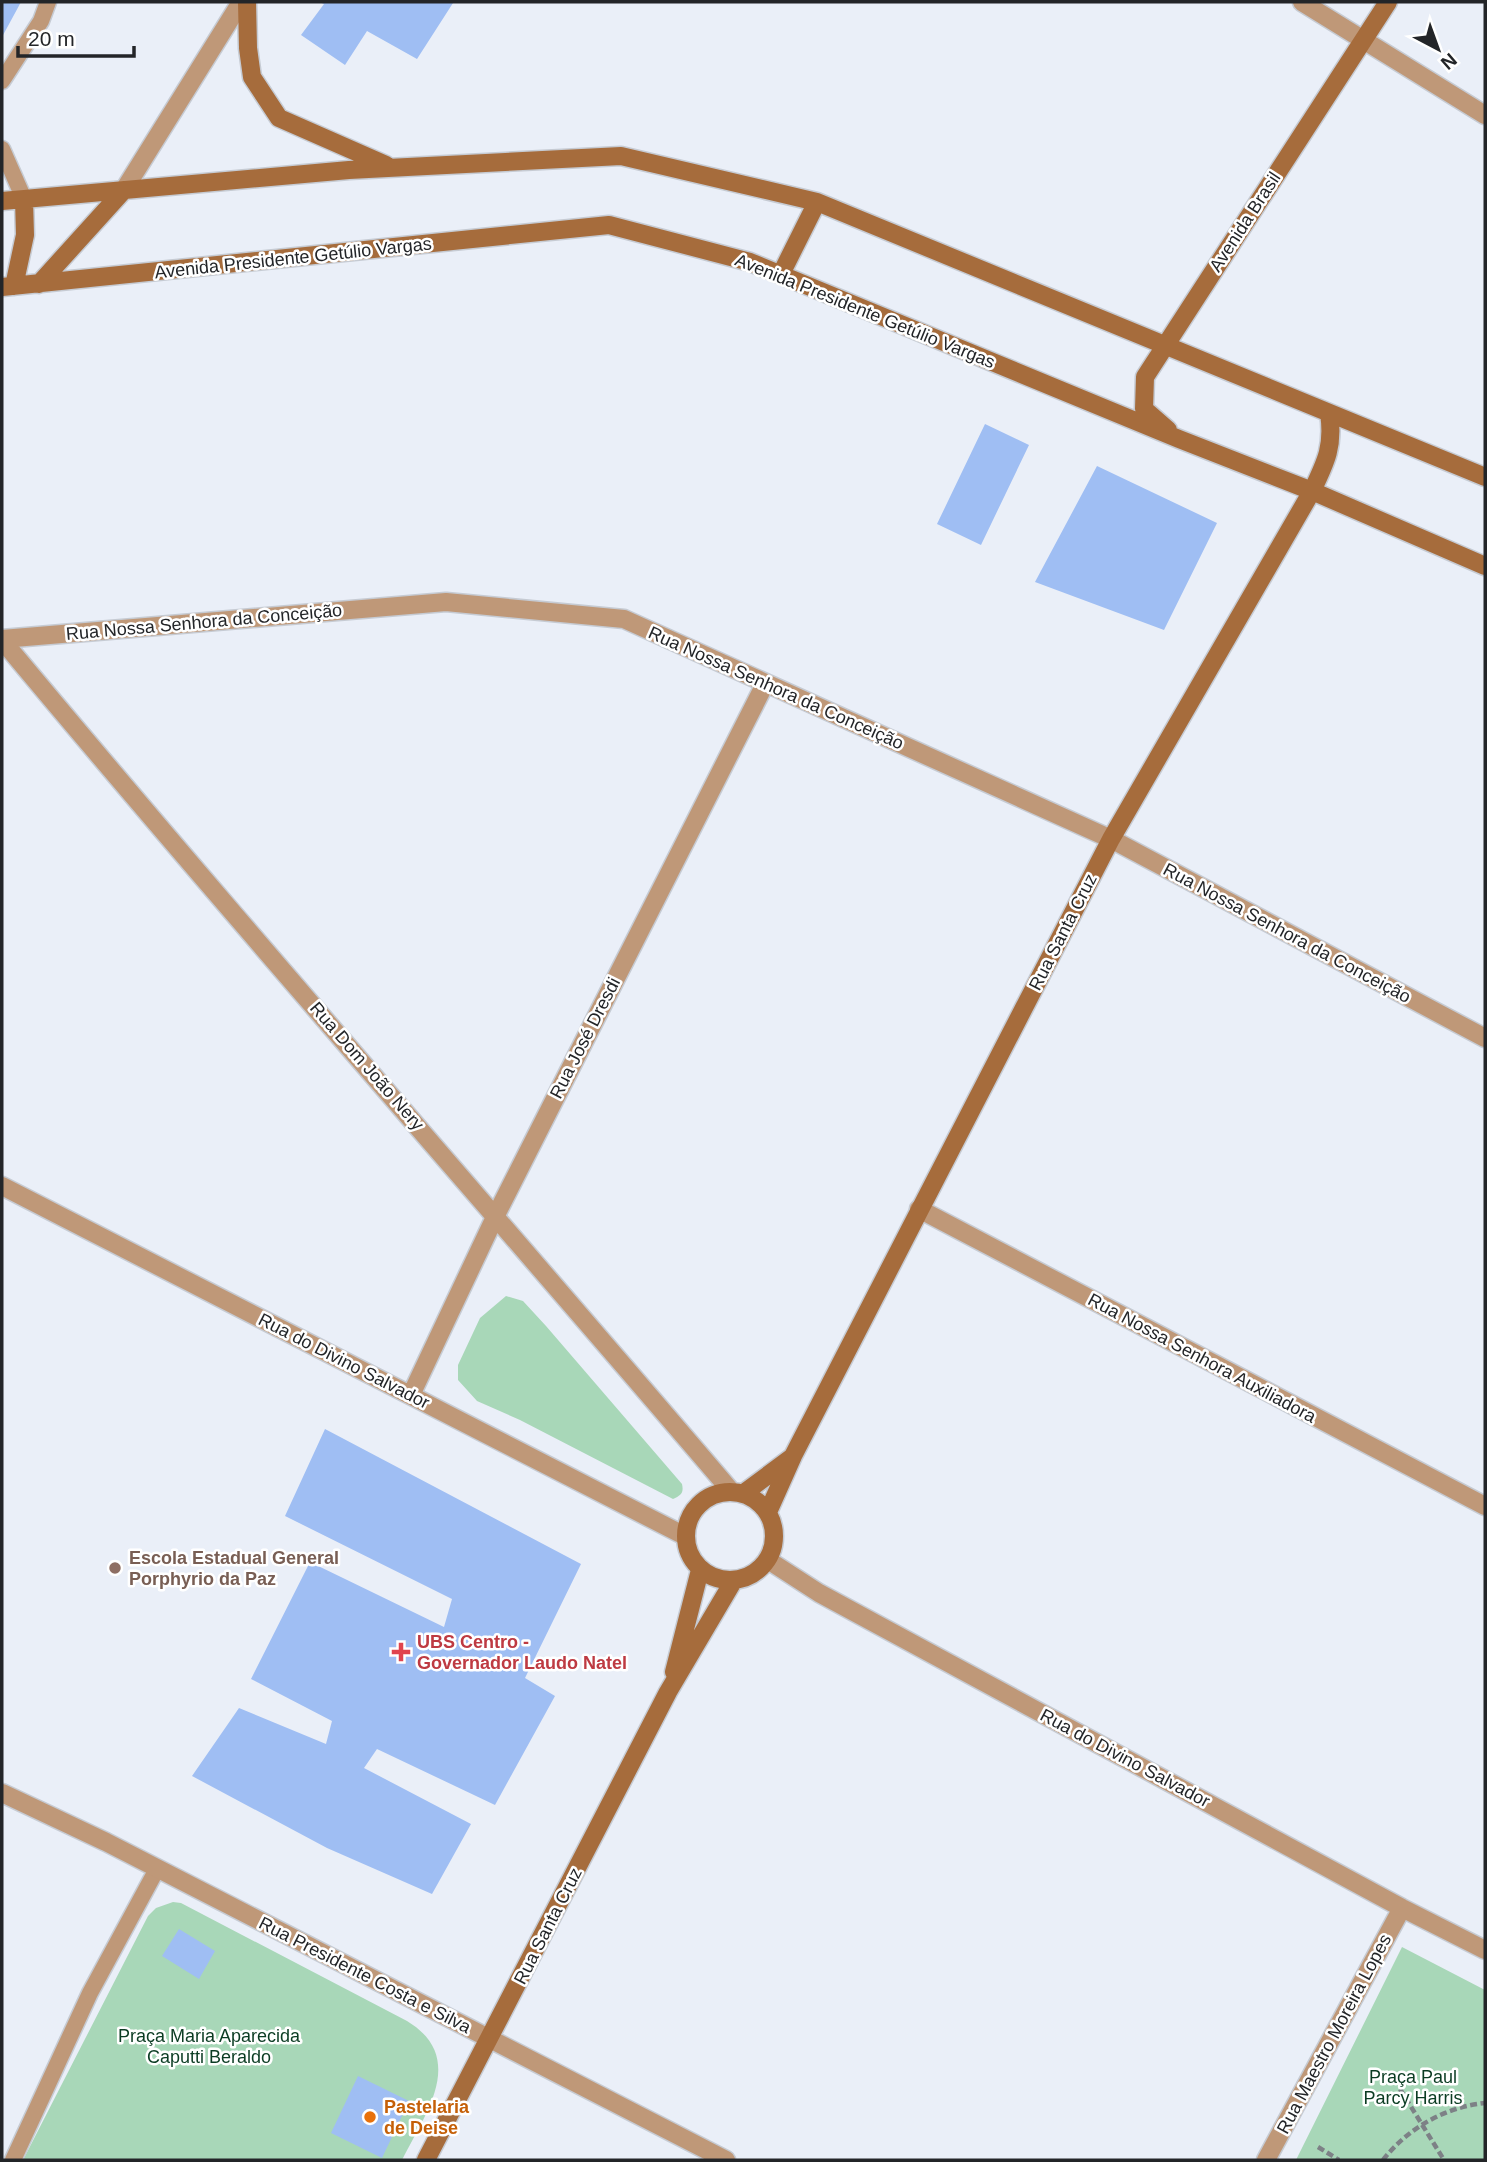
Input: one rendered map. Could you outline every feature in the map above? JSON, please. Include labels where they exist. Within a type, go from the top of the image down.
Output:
[{"type":"main road","points":[[247,2],[252,77],[279,118],[392,168]]},
{"type":"main road","name":"Avenida Brasil","points":[[1179,439],[1144,409],[1145,377],[1388,2]]},
{"type":"main road","points":[[2,201],[349,170],[621,156],[817,202],[1485,477]]},
{"type":"main road","points":[[39,284],[124,190]]},
{"type":"main road","points":[[8,287],[24,235],[24,199]]},
{"type":"main road","points":[[781,274],[817,202]]},
{"type":"main road","name":"Avenida Presidente Getúlio Vargas","points":[[8,287],[609,225],[750,262],[781,274],[1179,439],[1312,491],[1485,566]]},
{"type":"main road","name":"Rua Santa Cruz","points":[[768,1512],[793,1456],[1111,839],[1312,491],[1329,454],[1332,433],[1329,412]]},
{"type":"main road","name":"Rua Santa Cruz","points":[[737,1492],[793,1456]]},
{"type":"main road","points":[[737,1492],[758,1501],[768,1512],[775,1531],[775,1541],[768,1560],[759,1570],[734,1580],[716,1578],[700,1570],[692,1560],[685,1536],[694,1509],[704,1500],[717,1493],[737,1492]]},
{"type":"main road","name":"Rua Santa Cruz","points":[[668,1692],[700,1570]]},
{"type":"main road","name":"Rua Santa Cruz","points":[[426,2160],[668,1692],[734,1580]]},
{"type":"street","points":[[124,190],[241,2]]},
{"type":"street","points":[[1302,2],[1485,115]]},
{"type":"street","name":"Rua Nossa Senhora da Conceição","points":[[2,640],[446,603],[624,619],[1111,839],[1485,1038]]},
{"type":"street","name":"Rua Dom João Nery","points":[[2,640],[121,782],[737,1492]]},
{"type":"street","name":"Rua José Dresdi","points":[[411,1395],[496,1214],[765,684]]},
{"type":"street","name":"Rua do Divino Salvador","points":[[2,1186],[685,1536]]},
{"type":"street","name":"Rua Nossa Senhora Auxiliadora","points":[[919,1209],[1485,1506]]},
{"type":"street","name":"Rua do Divino Salvador","points":[[768,1560],[819,1592],[1402,1908],[1485,1950]]},
{"type":"street","name":"Rua Presidente Costa e Silva","points":[[2,1793],[157,1868],[726,2160]]},
{"type":"street","name":"Rua Maestro Moreira Lopes","points":[[1266,2160],[1402,1908]]},
{"type":"lane","points":[[2,80],[41,21],[48,2]]},
{"type":"lane","points":[[2,149],[24,199]]},
{"type":"lane","points":[[13,2160],[90,1993],[157,1868]]},
{"type":"path","points":[[1400,2089],[1444,2160]]},
{"type":"path","points":[[1383,2160],[1422,2124],[1447,2112],[1485,2103]]},
{"type":"path","points":[[1318,2147],[1339,2160]]},
{"type":"green space","points":[[506,1296],[523,1301],[546,1326],[682,1484],[680,1495],[673,1499],[520,1420],[477,1401],[458,1380],[458,1365],[480,1318]]},
{"type":"green space","name":"Praça Maria Aparecida Caputti Beraldo","points":[[173,1902],[181,1903],[407,2021],[425,2036],[435,2052],[438,2069],[436,2087],[430,2106],[402,2160],[23,2160],[148,1916],[156,1908]]},
{"type":"green space","name":"Praça Paul Parcy Harris","points":[[1402,1947],[1485,1990],[1485,2160],[1296,2160]]},
{"type":"building","points":[[2,2],[21,2],[2,37]]},
{"type":"building","points":[[319,2],[453,3],[417,59],[367,31],[345,65],[301,35],[324,4]]},
{"type":"building","points":[[985,424],[1029,445],[981,545],[937,524]]},
{"type":"building","points":[[1097,466],[1217,523],[1164,630],[1035,582]]},
{"type":"building","name":"UBS Centro - Governador Laudo Natel","points":[[325,1429],[581,1564],[525,1678],[555,1696],[495,1805],[377,1749],[364,1768],[471,1824],[432,1894],[327,1848],[192,1776],[239,1708],[326,1744],[332,1721],[251,1679],[310,1562],[444,1627],[452,1599],[285,1516]]},
{"type":"building","points":[[179,1929],[215,1951],[199,1979],[162,1956]]},
{"type":"building","name":"Pastelaria de Deise","points":[[358,2076],[409,2101],[382,2158],[331,2133]]},
{"type":"place","name":"Escola Estadual General Porphyrio da Paz","points":[[115,1568]]},
{"type":"place","name":"UBS Centro - Governador Laudo Natel","points":[[401,1652]]},
{"type":"place","name":"Pastelaria de Deise","points":[[370,2117]]}]
